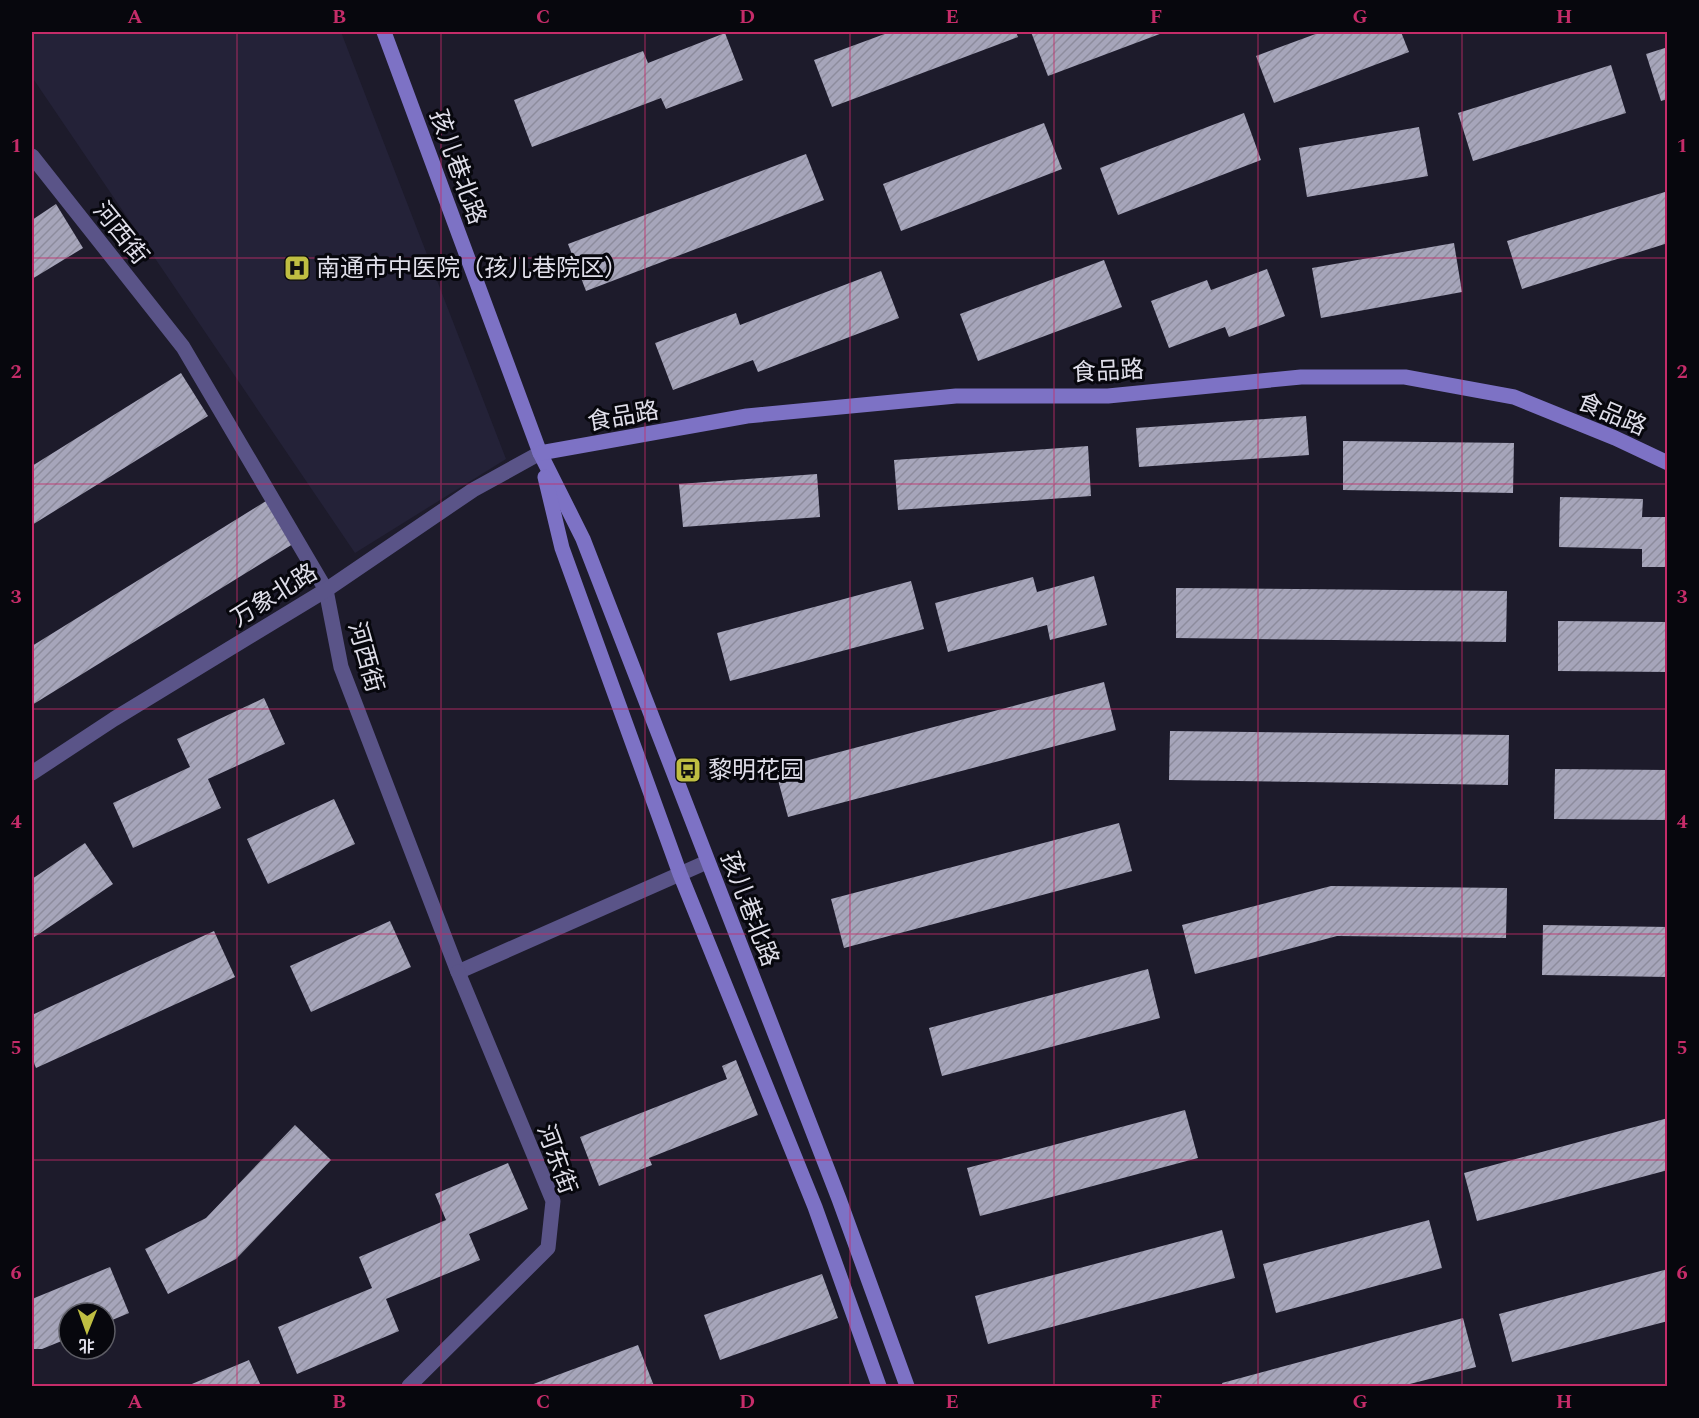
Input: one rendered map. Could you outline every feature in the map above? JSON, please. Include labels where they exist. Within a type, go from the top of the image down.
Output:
[{"type":"main road","name":"孩儿巷北路","points":[[384,32],[540,453],[583,539],[839,1199],[907,1386]]},
{"type":"main road","name":"食品路","points":[[540,453],[747,416],[956,396],[1108,396],[1301,377],[1406,377],[1514,397],[1615,438],[1668,463]]},
{"type":"main road","name":"孩儿巷北路","points":[[540,453],[562,548],[680,874],[815,1208],[879,1386]]},
{"type":"street","name":"河西街","points":[[32,156],[183,347],[326,590],[341,667],[458,972]]},
{"type":"street","name":"万象北路","points":[[32,773],[114,719],[326,590],[473,490],[540,453]]},
{"type":"street","points":[[458,972],[707,862]]},
{"type":"street","name":"河东街","points":[[409,1386],[548,1248],[553,1201],[458,972]]},
{"type":"shaded area","name":"南通市中医院（孩儿巷院区）","points":[[32,32],[341,32],[506,459],[355,553],[32,77]]},
{"type":"building","points":[[890,32],[1016,32],[1018,37],[832,107],[814,60]]},
{"type":"building","points":[[1031,32],[1165,32],[1048,76]]},
{"type":"building","points":[[1321,32],[1401,32],[1409,52],[1274,103],[1256,56]]},
{"type":"building","points":[[725,33],[743,80],[666,109],[661,98],[532,147],[514,100],[643,51],[648,63]]},
{"type":"building","points":[[1668,47],[1668,99],[1661,101],[1646,54]]},
{"type":"building","points":[[1611,65],[1626,113],[1473,161],[1458,113]]},
{"type":"building","points":[[1244,113],[1261,160],[1118,215],[1100,168]]},
{"type":"building","points":[[1044,123],[1062,169],[901,231],[883,184]]},
{"type":"building","points":[[1419,127],[1428,176],[1307,197],[1299,148]]},
{"type":"building","points":[[806,154],[824,200],[586,291],[568,244]]},
{"type":"building","points":[[1668,191],[1668,243],[1522,289],[1507,241]]},
{"type":"building","points":[[56,204],[83,248],[32,279],[32,220]]},
{"type":"building","points":[[1454,243],[1462,292],[1321,318],[1312,268]]},
{"type":"building","points":[[1104,260],[1122,307],[978,361],[960,314]]},
{"type":"building","points":[[1267,269],[1285,316],[1229,337],[1225,327],[1169,348],[1151,301],[1207,280],[1211,290]]},
{"type":"building","points":[[881,271],[899,318],[758,372],[753,360],[673,390],[655,343],[736,313],[740,325]]},
{"type":"building","points":[[181,373],[208,416],[32,525],[32,466]]},
{"type":"building","points":[[1306,416],[1309,455],[1139,467],[1136,428]]},
{"type":"building","points":[[1343,441],[1514,443],[1513,493],[1343,490]]},
{"type":"building","points":[[1088,446],[1091,496],[898,510],[894,460]]},
{"type":"building","points":[[817,474],[820,517],[683,527],[679,484]]},
{"type":"building","points":[[1560,497],[1643,499],[1642,517],[1668,517],[1668,567],[1642,567],[1642,549],[1559,547]]},
{"type":"building","points":[[266,501],[293,544],[32,705],[32,646]]},
{"type":"building","points":[[1094,576],[1107,625],[1050,640],[1047,625],[948,652],[935,603],[1033,577],[1037,592]]},
{"type":"building","points":[[911,581],[924,629],[730,681],[717,633]]},
{"type":"building","points":[[1176,588],[1507,591],[1506,642],[1176,638]]},
{"type":"building","points":[[1558,621],[1668,622],[1668,672],[1558,671]]},
{"type":"building","points":[[1104,682],[1116,730],[788,817],[775,769]]},
{"type":"building","points":[[264,698],[285,744],[208,779],[221,808],[133,848],[113,803],[190,767],[177,739]]},
{"type":"building","points":[[1170,731],[1509,735],[1508,785],[1169,780]]},
{"type":"building","points":[[1555,769],[1668,770],[1668,820],[1554,819]]},
{"type":"building","points":[[334,799],[355,844],[268,884],[247,839]]},
{"type":"building","points":[[1119,823],[1132,871],[844,948],[831,899]]},
{"type":"building","points":[[85,843],[113,884],[33,938],[32,879]]},
{"type":"building","points":[[1331,886],[1507,888],[1506,938],[1337,936],[1195,974],[1182,925]]},
{"type":"building","points":[[390,921],[411,967],[311,1012],[290,966]]},
{"type":"building","points":[[1543,925],[1668,927],[1668,977],[1542,975]]},
{"type":"building","points":[[214,931],[235,977],[36,1068],[32,1058],[32,1015]]},
{"type":"building","points":[[1148,969],[1160,1018],[942,1076],[929,1028]]},
{"type":"building","points":[[736,1060],[758,1115],[649,1158],[652,1165],[599,1186],[580,1137],[727,1079],[722,1066]]},
{"type":"building","points":[[1185,1110],[1198,1158],[980,1216],[967,1168]]},
{"type":"building","points":[[1668,1118],[1668,1170],[1477,1221],[1464,1173]]},
{"type":"building","points":[[295,1125],[331,1160],[236,1259],[168,1294],[145,1249],[206,1218]]},
{"type":"building","points":[[508,1163],[528,1209],[469,1234],[480,1260],[386,1299],[399,1331],[297,1374],[278,1327],[372,1288],[359,1257],[446,1220],[435,1194]]},
{"type":"building","points":[[1429,1220],[1442,1268],[1276,1313],[1263,1264]]},
{"type":"building","points":[[1222,1230],[1235,1278],[988,1344],[975,1296]]},
{"type":"building","points":[[110,1267],[129,1313],[117,1318],[117,1301],[57,1301],[57,1343],[42,1349],[32,1349],[32,1299]]},
{"type":"building","points":[[1668,1269],[1668,1321],[1512,1362],[1499,1314]]},
{"type":"building","points":[[822,1274],[838,1318],[720,1360],[704,1315]]},
{"type":"building","points":[[1463,1318],[1476,1367],[1402,1386],[1223,1386],[1222,1383]]},
{"type":"building","points":[[638,1345],[654,1386],[528,1386]]},
{"type":"building","points":[[249,1360],[261,1386],[187,1386]]},
{"type":"place","name":"南通市中医院（孩儿巷院区）","points":[[297,268]]},
{"type":"place","name":"黎明花园","points":[[688,770]]}]
